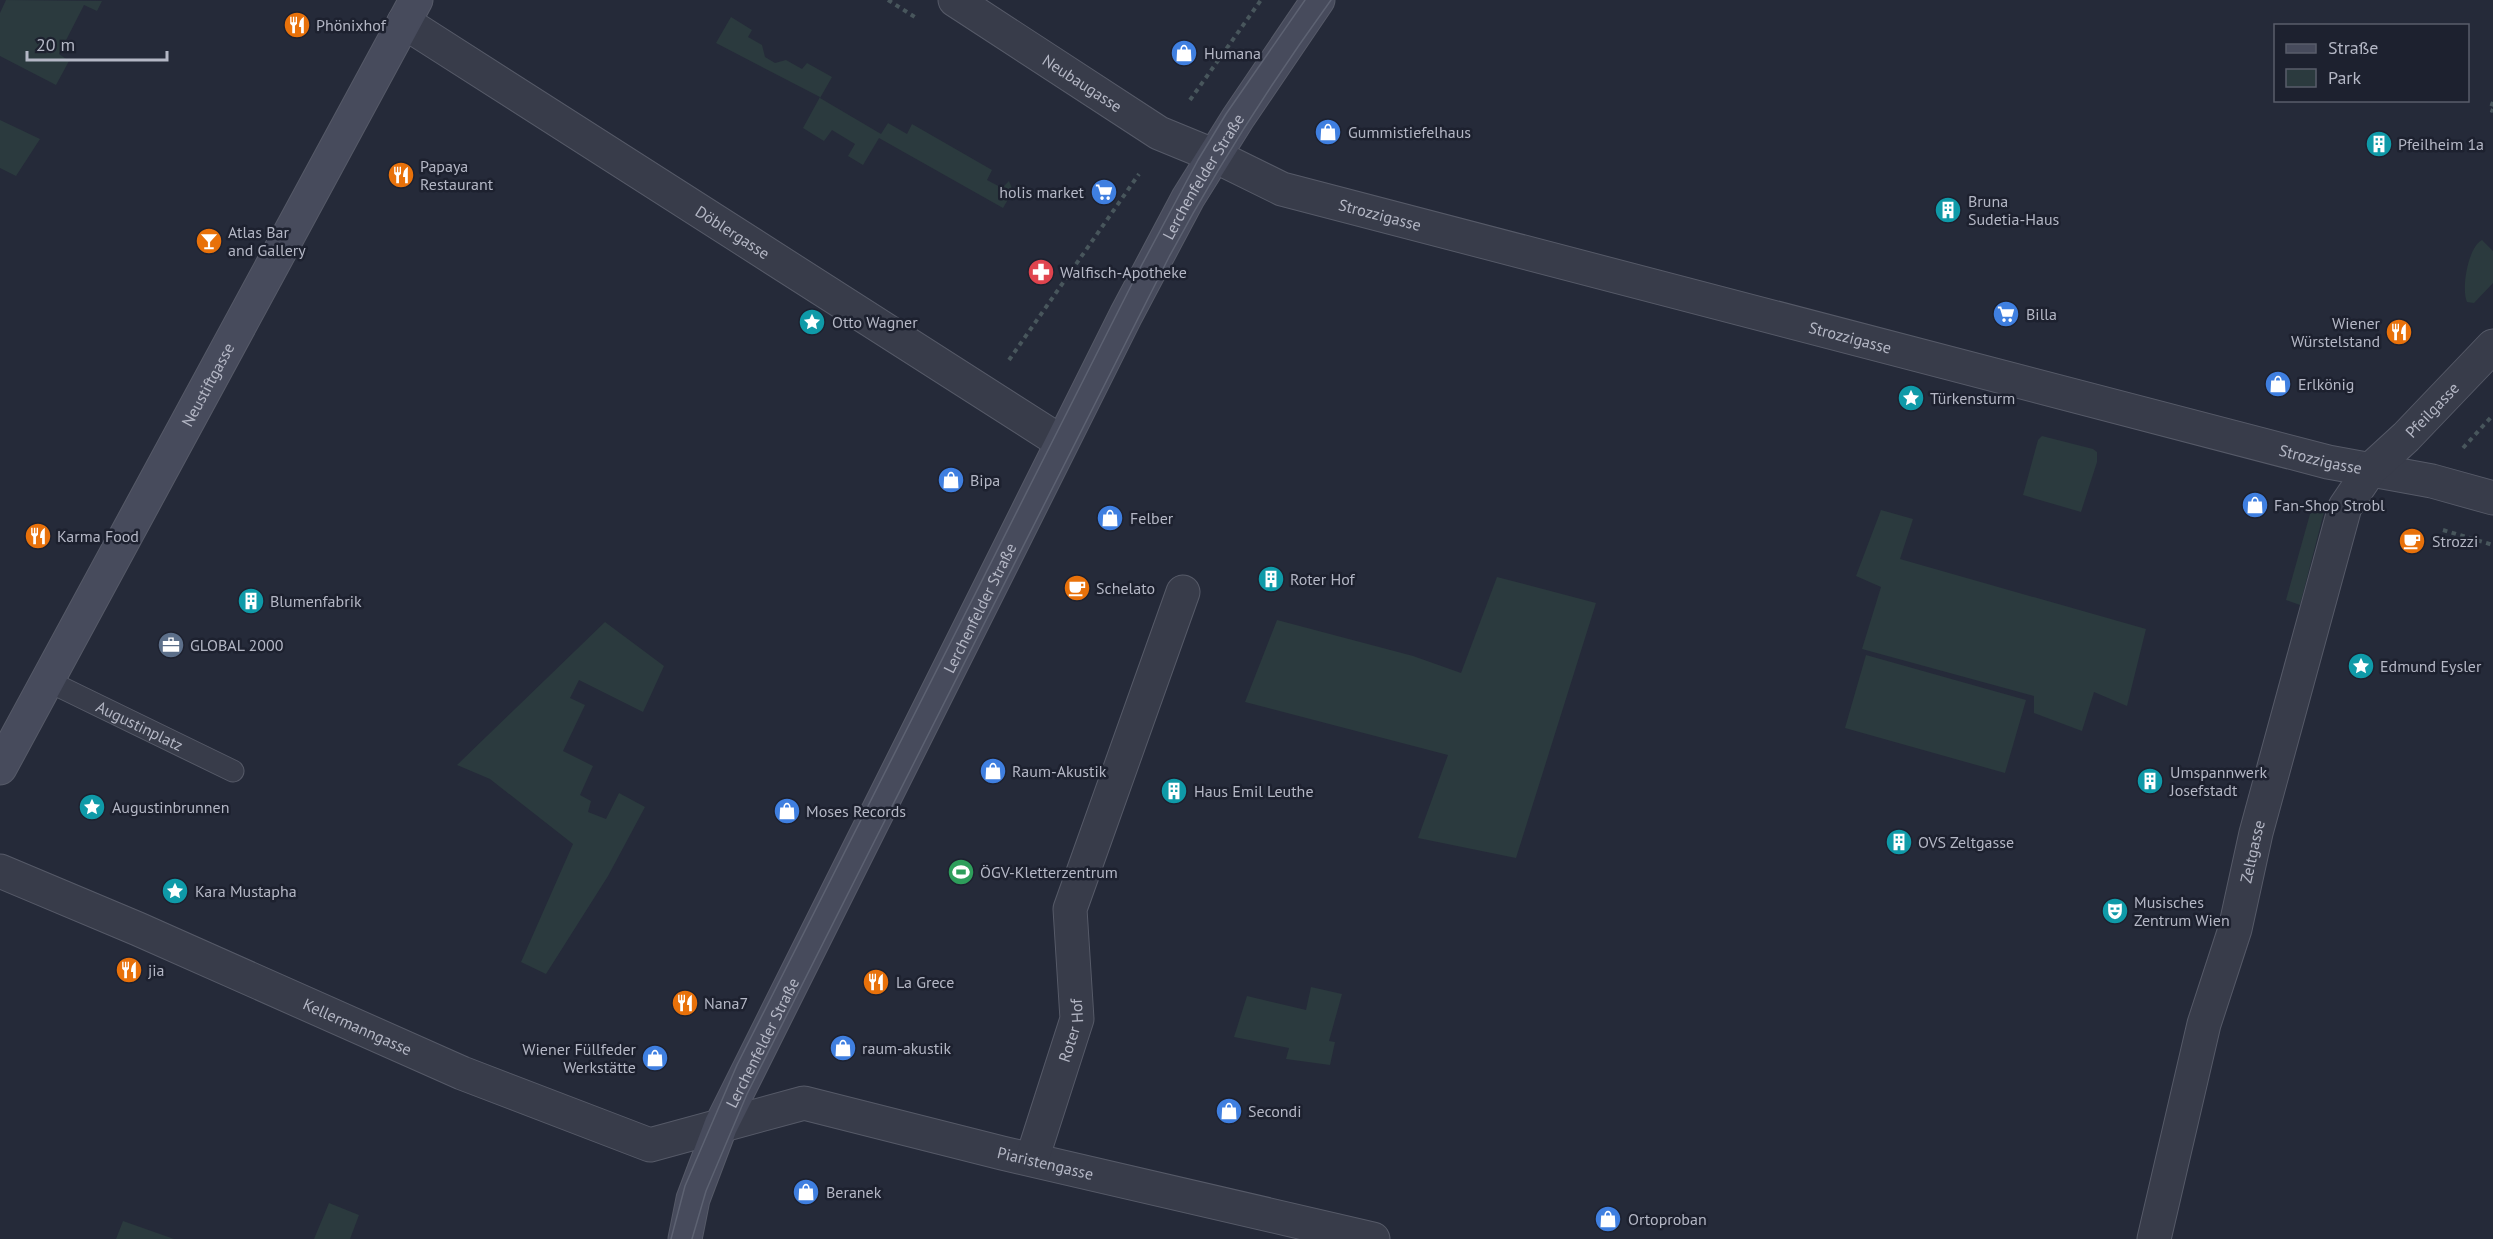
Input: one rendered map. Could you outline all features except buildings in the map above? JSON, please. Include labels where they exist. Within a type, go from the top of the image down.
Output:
[{"type":"main road","name":"Lerchenfelder Straße","points":[[685,1239],[693,1199],[722,1125],[1061,442],[1183,208],[1318,0]]},
{"type":"main road","name":"Neustiftgasse","points":[[0,768],[410,11]]},
{"type":"street","name":"Neubaugasse","points":[[955,0],[1160,133],[1215,156]]},
{"type":"street","name":"Döblergasse","points":[[410,11],[1061,442]]},
{"type":"street","name":"Strozzigasse","points":[[1215,156],[1282,189],[2283,450],[2370,470],[2432,481],[2493,498]]},
{"type":"street","name":"Pfeilgasse","points":[[2370,470],[2406,437],[2493,346]]},
{"type":"street","name":"Zeltgasse","points":[[2154,1239],[2204,1024],[2235,929],[2256,833],[2345,507],[2370,470]]},
{"type":"street","name":"Roter Hof","points":[[1032,1159],[1077,1019],[1070,909],[1183,592]]},
{"type":"street","name":"Kellermanngasse","points":[[0,871],[138,929],[462,1073],[650,1145],[722,1125]]},
{"type":"street","name":"Piaristengasse","points":[[722,1125],[804,1103],[1373,1239]]},
{"type":"lane","name":"Augustinplatz","points":[[48,681],[233,771]]},
{"type":"path","points":[[1190,100],[1261,0]]},
{"type":"path","points":[[2493,102],[2490,110],[2493,111]]},
{"type":"path","points":[[1004,368],[1139,174]]},
{"type":"path","points":[[2459,452],[2493,415]]},
{"type":"green space","points":[[6,0],[102,1],[97,11],[84,5],[59,54],[69,61],[56,85],[0,56],[0,13]]},
{"type":"green space","points":[[731,17],[752,30],[748,37],[762,45],[765,57],[775,63],[786,60],[802,69],[807,63],[832,77],[820,98],[881,134],[888,123],[907,134],[912,124],[992,170],[987,180],[1002,188],[1009,181],[1013,191],[1003,208],[879,138],[863,165],[848,156],[855,144],[832,130],[824,141],[803,128],[820,97],[716,43]]},
{"type":"green space","points":[[0,120],[40,139],[16,176],[0,168]]},
{"type":"green space","points":[[2482,240],[2493,251],[2493,283],[2474,303],[2467,302],[2465,279],[2467,269],[2473,251]]},
{"type":"green space","points":[[2042,436],[2097,452],[2097,462],[2081,512],[2023,495],[2038,440]]},
{"type":"green space","points":[[2319,509],[2324,512],[2300,605],[2286,600],[2310,514]]},
{"type":"green space","points":[[1881,510],[1913,519],[1900,559],[2146,629],[2127,706],[2094,692],[2082,731],[2034,713],[2034,696],[1862,649],[1881,587],[1856,576]]},
{"type":"green space","points":[[1497,577],[1596,603],[1516,858],[1418,838],[1448,755],[1245,702],[1277,620],[1413,656],[1461,673]]},
{"type":"green space","points":[[605,622],[664,666],[643,712],[579,680],[570,698],[585,705],[563,751],[593,766],[580,795],[591,801],[588,812],[606,819],[619,793],[645,807],[608,876],[546,974],[521,962],[573,844],[490,779],[457,765]]},
{"type":"green space","points":[[1866,655],[2026,700],[2005,773],[1845,728]]},
{"type":"green space","points":[[1311,987],[1342,994],[1329,1041],[1335,1042],[1330,1065],[1286,1059],[1289,1048],[1234,1037],[1247,996],[1306,1010]]},
{"type":"green space","points":[[329,1203],[359,1215],[350,1239],[314,1239]]},
{"type":"green space","points":[[123,1221],[174,1239],[116,1239]]},
{"type":"tram line","points":[[671,1239],[685,1186],[737,1065],[1138,272],[1198,160],[1226,114],[1305,0]]},
{"type":"tram line","points":[[692,1239],[706,1191],[747,1094],[1169,257],[1246,126],[1331,0]]},
{"type":"place","name":"Phönixhof","points":[[297,25]]},
{"type":"place","name":"Humana","points":[[1184,53]]},
{"type":"place","name":"Gummistiefelhaus","points":[[1328,132]]},
{"type":"place","name":"Pfeilheim 1a","points":[[2379,144]]},
{"type":"place","name":"Papaya Restaurant","points":[[401,175]]},
{"type":"place","name":"holis market","points":[[1104,192]]},
{"type":"place","name":"Bruna Sudetia-Haus","points":[[1948,210]]},
{"type":"place","name":"Atlas Bar and Gallery","points":[[209,241]]},
{"type":"place","name":"Walfisch-Apotheke","points":[[1041,272]]},
{"type":"place","name":"Billa","points":[[2006,314]]},
{"type":"place","name":"Otto Wagner","points":[[812,322]]},
{"type":"place","name":"Wiener Würstelstand","points":[[2399,332]]},
{"type":"place","name":"Erlkönig","points":[[2278,384]]},
{"type":"place","name":"Türkensturm","points":[[1911,398]]},
{"type":"place","name":"Bipa","points":[[951,480]]},
{"type":"place","name":"Fan-Shop Strobl","points":[[2255,505]]},
{"type":"place","name":"Felber","points":[[1110,518]]},
{"type":"place","name":"Karma Food","points":[[38,536]]},
{"type":"place","name":"Strozzi","points":[[2412,541]]},
{"type":"place","name":"Roter Hof","points":[[1271,579]]},
{"type":"place","name":"Schelato","points":[[1077,588]]},
{"type":"place","name":"Blumenfabrik","points":[[251,601]]},
{"type":"place","name":"GLOBAL 2000","points":[[171,645]]},
{"type":"place","name":"Edmund Eysler","points":[[2361,666]]},
{"type":"place","name":"Raum-Akustik","points":[[993,771]]},
{"type":"place","name":"Umspannwerk Josefstadt","points":[[2150,781]]},
{"type":"place","name":"Haus Emil Leuthe","points":[[1174,791]]},
{"type":"place","name":"Augustinbrunnen","points":[[92,807]]},
{"type":"place","name":"Moses Records","points":[[787,811]]},
{"type":"place","name":"OVS Zeltgasse","points":[[1899,842]]},
{"type":"place","name":"ÖGV-Kletterzentrum","points":[[961,872]]},
{"type":"place","name":"Kara Mustapha","points":[[175,891]]},
{"type":"place","name":"Musisches Zentrum Wien","points":[[2115,911]]},
{"type":"place","name":"jia","points":[[129,970]]},
{"type":"place","name":"La Grece","points":[[876,982]]},
{"type":"place","name":"Nana7","points":[[685,1003]]},
{"type":"place","name":"raum-akustik","points":[[843,1048]]},
{"type":"place","name":"Wiener Füllfeder Werkstätte","points":[[655,1058]]},
{"type":"place","name":"Secondi","points":[[1229,1111]]},
{"type":"place","name":"Beranek","points":[[806,1192]]},
{"type":"place","name":"Ortoproban","points":[[1608,1219]]}]
